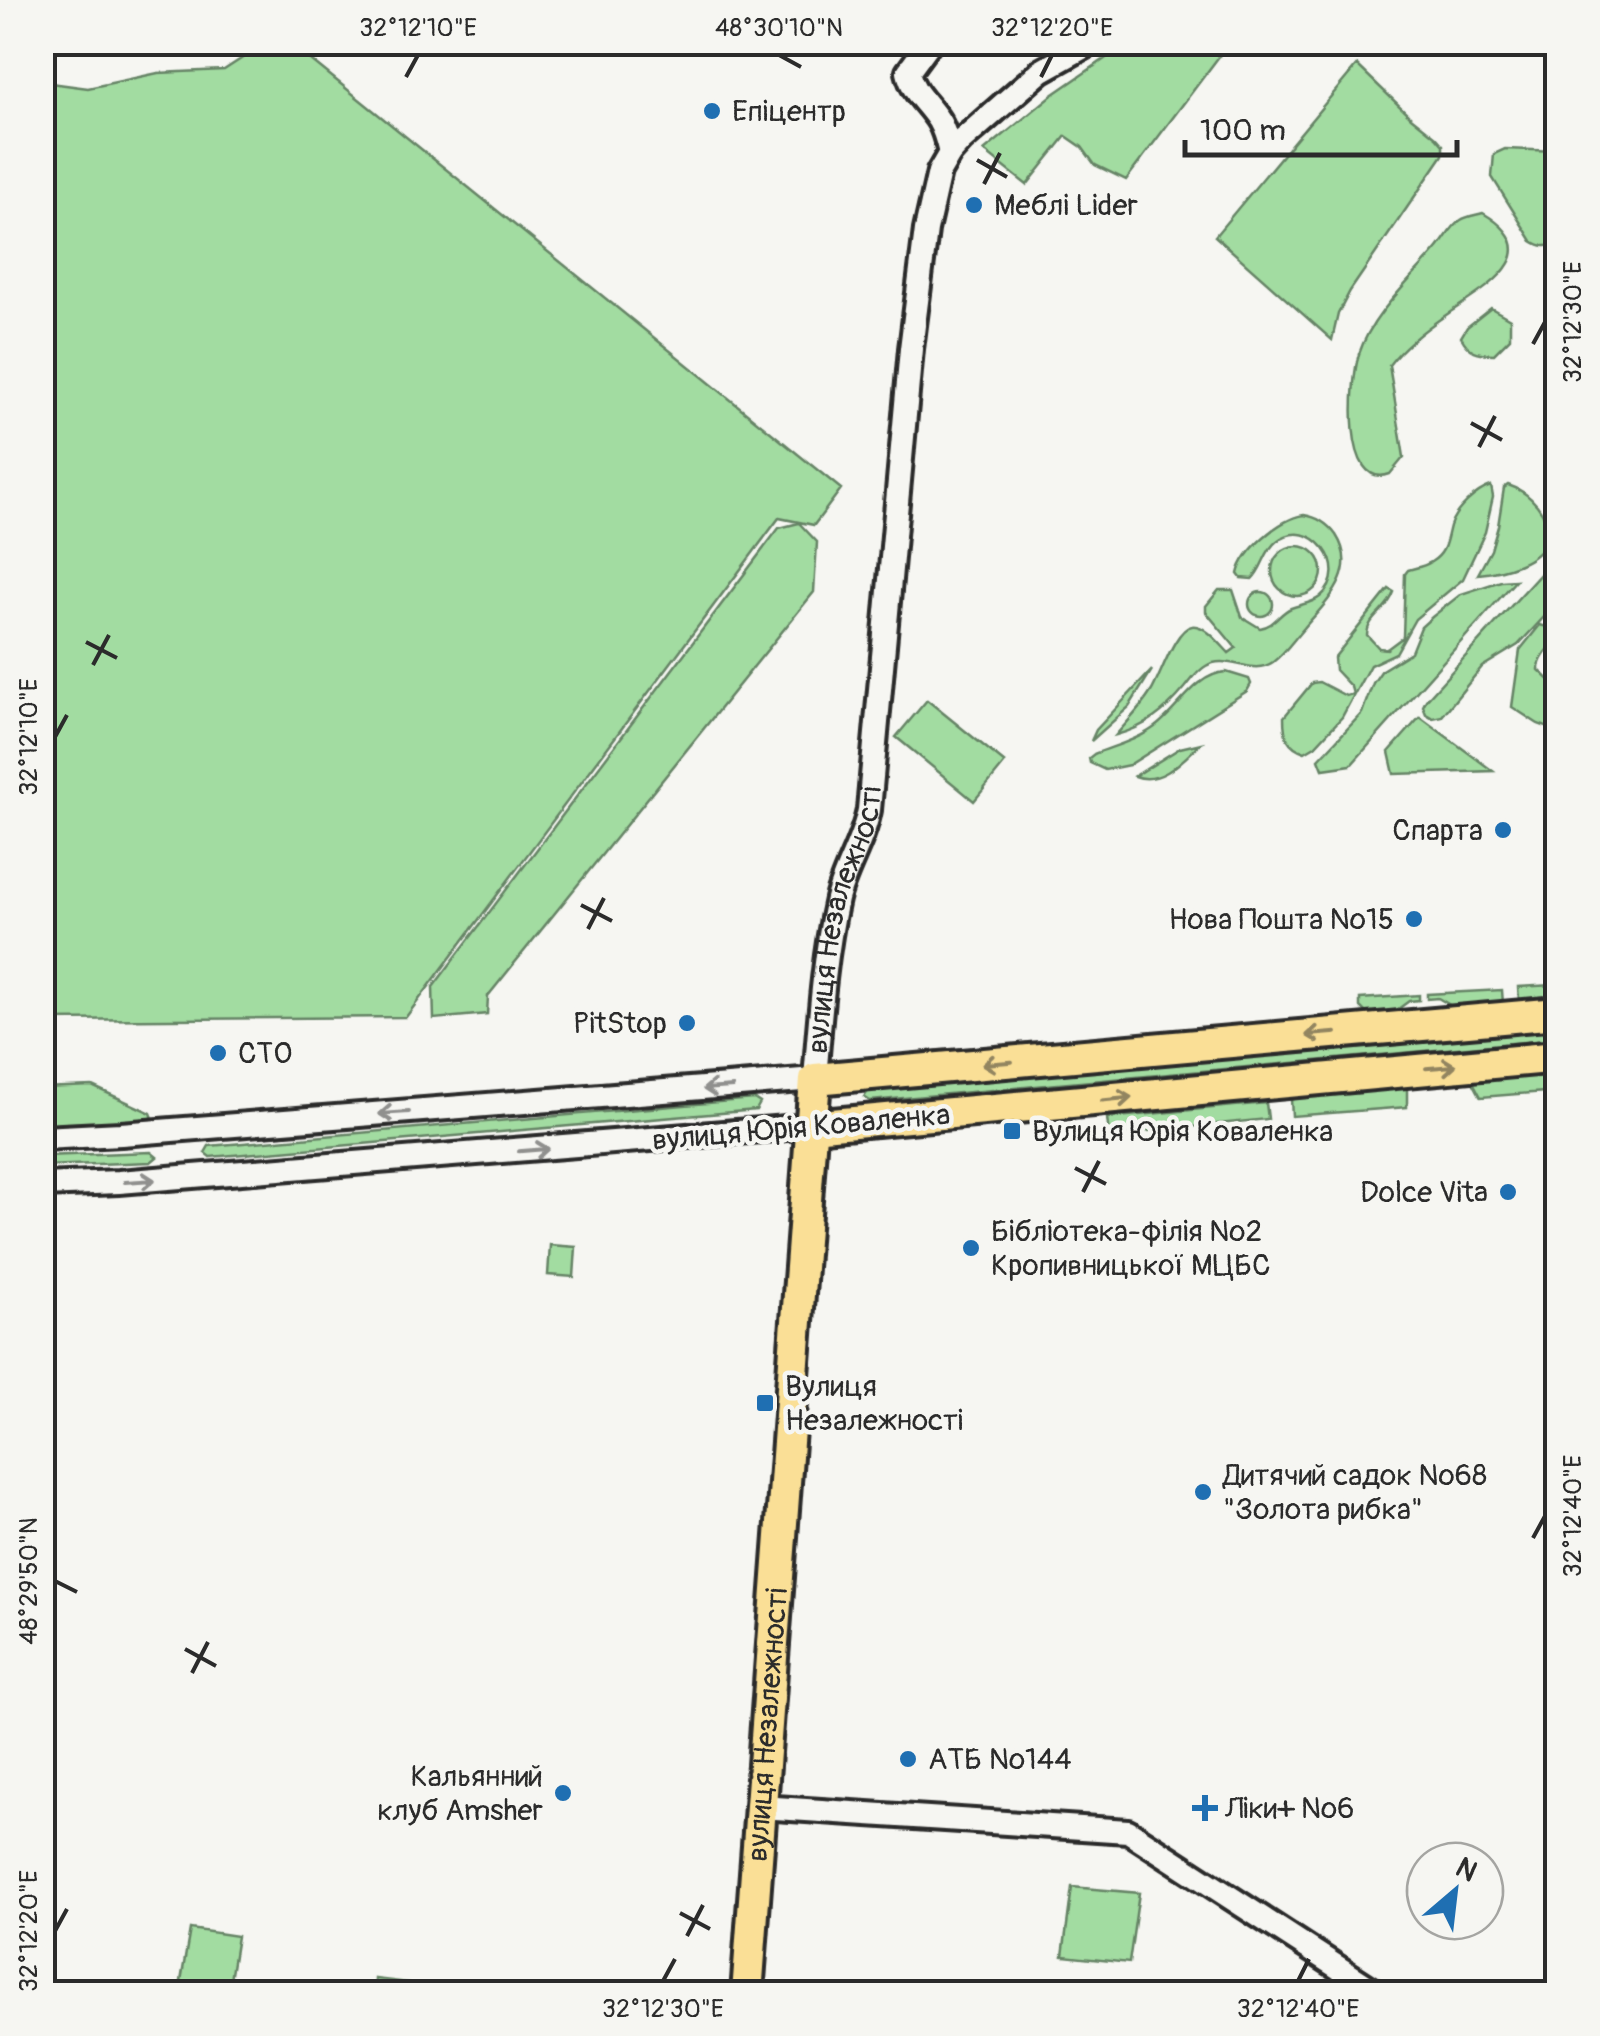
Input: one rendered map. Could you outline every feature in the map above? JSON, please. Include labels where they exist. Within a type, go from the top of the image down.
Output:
[{"type":"main road","name":"вулиця Юрія Коваленка","points":[[815,1079],[1558,1013]]},
{"type":"main road","name":"вулиця Юрія Коваленка","points":[[811,1126],[1558,1056]]},
{"type":"main road","name":"вулиця Незалежності","points":[[746,1994],[815,1079]]},
{"type":"street","points":[[930,42],[908,72],[913,91],[945,132],[950,152]]},
{"type":"street","name":"вулиця Незалежності","points":[[815,1079],[838,896],[866,829],[869,810],[911,349],[932,192],[950,152],[1042,71],[1093,42]]},
{"type":"street","name":"вулиця Юрія Коваленка","points":[[42,1138],[815,1079]]},
{"type":"street","name":"вулиця Юрія Коваленка","points":[[42,1185],[218,1175],[811,1126]]},
{"type":"street","points":[[760,1808],[1128,1831],[1379,1994]]},
{"type":"green space","points":[[267,42],[290,43],[841,489],[814,525],[779,518],[406,1017],[43,1020],[43,82],[88,88],[158,73],[224,70]]},
{"type":"green space","points":[[1128,43],[1229,43],[1126,180],[1095,165],[1082,147],[1066,136],[1027,185],[984,151],[1051,96]]},
{"type":"green space","points":[[1357,65],[1436,137],[1443,145],[1443,155],[1350,291],[1338,314],[1332,340],[1215,236]]},
{"type":"green space","points":[[1505,149],[1557,151],[1554,244],[1545,246],[1532,241],[1492,177],[1494,154]]},
{"type":"green space","points":[[1483,213],[1503,228],[1512,242],[1512,255],[1494,280],[1425,330],[1389,365],[1404,457],[1390,474],[1375,475],[1364,466],[1354,430],[1356,367],[1365,339],[1382,312],[1454,226]]},
{"type":"green space","points":[[1491,308],[1510,319],[1510,338],[1494,354],[1479,353],[1461,337],[1467,327]]},
{"type":"green space","points":[[1508,485],[1537,505],[1546,521],[1548,539],[1528,560],[1478,574],[1491,550],[1504,488]]},
{"type":"green space","points":[[1491,486],[1493,497],[1485,532],[1463,579],[1415,619],[1396,653],[1370,665],[1342,717],[1315,746],[1305,752],[1294,747],[1286,735],[1284,717],[1312,683],[1319,682],[1346,696],[1353,694],[1335,670],[1334,658],[1389,589],[1394,592],[1391,599],[1371,623],[1367,635],[1379,648],[1387,649],[1403,637],[1405,574],[1440,555],[1456,514]]},
{"type":"green space","points":[[1304,515],[1318,519],[1333,531],[1344,561],[1331,596],[1289,646],[1265,666],[1222,662],[1206,666],[1154,718],[1116,735],[1151,692],[1174,644],[1186,629],[1202,628],[1229,653],[1236,648],[1206,612],[1206,606],[1219,590],[1233,590],[1242,617],[1260,628],[1291,608],[1320,597],[1329,585],[1330,560],[1315,539],[1303,534],[1277,541],[1252,579],[1238,574],[1247,555],[1264,537]]},
{"type":"green space","points":[[799,523],[817,542],[814,592],[488,996],[487,1014],[434,1019],[433,987],[779,528]]},
{"type":"green space","points":[[1557,545],[1557,603],[1518,645],[1482,667],[1442,716],[1433,718],[1426,714],[1426,700],[1541,573]]},
{"type":"green space","points":[[1297,546],[1315,553],[1322,571],[1315,589],[1297,596],[1279,589],[1272,571],[1279,553]]},
{"type":"green space","points":[[1516,580],[1351,765],[1323,769],[1319,759],[1362,713],[1382,670],[1411,652],[1421,627],[1461,594]]},
{"type":"green space","points":[[1261,592],[1270,595],[1270,613],[1261,616],[1252,613],[1249,604],[1252,595]]},
{"type":"green space","points":[[1540,625],[1557,630],[1539,670],[1557,687],[1557,731],[1512,707],[1520,650]]},
{"type":"green space","points":[[1152,670],[1129,707],[1091,741],[1096,730]]},
{"type":"green space","points":[[1226,672],[1249,679],[1247,691],[1129,765],[1105,770],[1090,763],[1094,754],[1152,729],[1204,680]]},
{"type":"green space","points":[[927,700],[1005,763],[974,801],[896,737]]},
{"type":"green space","points":[[1420,717],[1493,771],[1394,774],[1389,752]]},
{"type":"green space","points":[[1201,743],[1163,774],[1135,776],[1180,748]]},
{"type":"green space","points":[[1553,985],[1547,999],[1519,1001],[1518,987]]},
{"type":"green space","points":[[1502,990],[1503,1004],[1455,1008],[1438,998],[1427,999],[1427,994]]},
{"type":"green space","points":[[1419,995],[1419,1000],[1409,1001],[1394,1012],[1368,1015],[1360,1007],[1360,999]]},
{"type":"green space","points":[[1557,1029],[1557,1039],[870,1101],[864,1097],[869,1090]]},
{"type":"green space","points":[[1557,1073],[1557,1091],[1481,1097],[1472,1080]]},
{"type":"green space","points":[[92,1086],[151,1113],[153,1118],[43,1125],[42,1088]]},
{"type":"green space","points":[[1407,1086],[1407,1107],[1292,1116],[1291,1099]]},
{"type":"green space","points":[[754,1099],[760,1103],[756,1110],[210,1157],[205,1153],[209,1146]]},
{"type":"green space","points":[[1266,1103],[1268,1119],[1109,1135],[1107,1118]]},
{"type":"green space","points":[[151,1152],[157,1157],[151,1162],[43,1166],[43,1156]]},
{"type":"green space","points":[[550,1245],[576,1247],[574,1277],[548,1275]]},
{"type":"green space","points":[[1557,1841],[1557,1894],[1548,1868]]},
{"type":"green space","points":[[1072,1887],[1139,1893],[1129,1963],[1063,1956]]},
{"type":"green space","points":[[190,1929],[237,1936],[228,1993],[179,1993]]},
{"type":"green space","points":[[375,1979],[418,1984],[418,1993],[374,1993]]},
{"type":"place","name":"Епіцентр","points":[[712,111]]},
{"type":"place","name":"Меблі Lider","points":[[974,205]]},
{"type":"place","name":"Спарта","points":[[1503,830]]},
{"type":"place","name":"Нова Пошта №15","points":[[1414,919]]},
{"type":"place","name":"PitStop","points":[[687,1023]]},
{"type":"place","name":"СТО","points":[[218,1053]]},
{"type":"place","name":"Вулиця Юрія Коваленка","points":[[1012,1131]]},
{"type":"place","name":"Dolce Vita","points":[[1508,1192]]},
{"type":"place","name":"Бібліотека-філія №2 Кропивницької МЦБС","points":[[971,1248]]},
{"type":"place","name":"Вулиця Незалежності","points":[[765,1403]]},
{"type":"place","name":"Дитячий садок №68 \"Золота рибка\"","points":[[1203,1492]]},
{"type":"place","name":"АТБ №144","points":[[908,1759]]},
{"type":"place","name":"Кальянний клуб Amsher","points":[[563,1793]]},
{"type":"place","name":"Ліки+ №6","points":[[1205,1808]]}]
